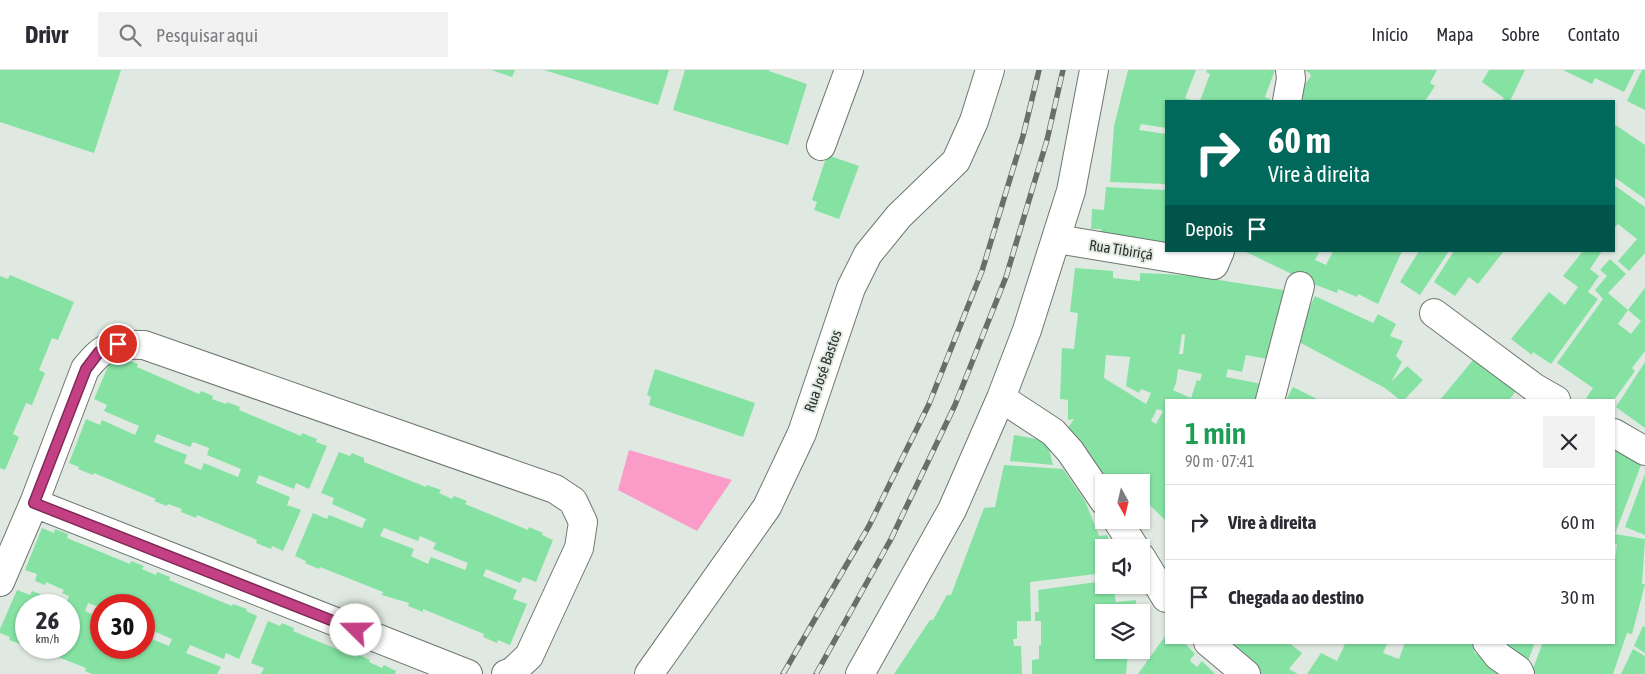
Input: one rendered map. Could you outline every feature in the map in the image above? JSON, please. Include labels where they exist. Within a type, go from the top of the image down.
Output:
[{"type":"street","points":[[821,146],[849,70]]},
{"type":"street","name":"Rua José Bastos","points":[[649,674],[767,507],[802,432],[851,288],[868,254],[899,216],[956,161],[974,121],[990,70]]},
{"type":"street","points":[[860,674],[952,510],[1001,398],[1027,330],[1071,191],[1094,70]]},
{"type":"street","points":[[1286,100],[1291,79],[1290,70]]},
{"type":"street","name":"Rua Tibiriçá","points":[[1057,240],[1217,258]]},
{"type":"street","points":[[1270,399],[1300,286]]},
{"type":"street","points":[[1434,312],[1535,388],[1554,399]]},
{"type":"street","points":[[0,582],[34,503],[86,369],[99,352],[118,344],[144,345],[555,489],[573,501],[583,522],[579,548],[529,656],[512,672],[506,674]]},
{"type":"street","points":[[1001,398],[1053,432],[1070,451],[1095,488]]},
{"type":"street","points":[[1615,434],[1645,450]]},
{"type":"street","points":[[34,503],[468,674]]},
{"type":"street","points":[[1150,572],[1165,596]]},
{"type":"street","points":[[1210,644],[1246,674]]},
{"type":"street","points":[[1489,644],[1498,656],[1518,670],[1520,674]]},
{"type":"shaded area","points":[[629,450],[732,480],[697,531],[618,490]]},
{"type":"building","points":[[0,70],[121,70],[94,153],[0,122]]},
{"type":"building","points":[[491,70],[515,70],[512,77]]},
{"type":"building","points":[[544,70],[669,70],[658,105]]},
{"type":"building","points":[[685,70],[769,70],[807,84],[788,145],[673,110]]},
{"type":"building","points":[[1128,70],[1196,70],[1185,98],[1191,100],[1165,100],[1165,128],[1141,124],[1139,130],[1165,134],[1165,184],[1110,182],[1114,126]]},
{"type":"building","points":[[1207,70],[1275,70],[1265,97],[1270,99],[1200,100],[1210,74],[1206,72]]},
{"type":"building","points":[[1304,70],[1437,70],[1430,83],[1435,86],[1426,100],[1302,100],[1303,97],[1298,94],[1311,76],[1310,73]]},
{"type":"building","points":[[1489,70],[1525,70],[1510,100],[1502,100],[1504,98],[1482,82]]},
{"type":"building","points":[[1563,70],[1635,70],[1624,92],[1595,78],[1592,84]]},
{"type":"building","points":[[1642,70],[1645,70],[1645,110],[1627,101]]},
{"type":"building","points":[[1615,125],[1645,145],[1645,199],[1615,178]]},
{"type":"building","points":[[827,155],[859,166],[839,219],[814,210],[817,202],[812,200]]},
{"type":"building","points":[[1615,186],[1645,207],[1645,253],[1629,271],[1618,261],[1637,239],[1618,224],[1615,227]]},
{"type":"building","points":[[1106,187],[1165,190],[1165,246],[1100,246],[1101,229],[1091,229],[1092,209],[1104,210]]},
{"type":"building","points":[[1246,252],[1319,252],[1315,260],[1326,265],[1332,252],[1402,252],[1378,304],[1358,294],[1357,297],[1338,289],[1337,293],[1308,282]]},
{"type":"building","points":[[1418,252],[1448,252],[1420,295],[1400,282]]},
{"type":"building","points":[[1453,252],[1503,252],[1478,284],[1469,277],[1455,296],[1434,282]]},
{"type":"building","points":[[1582,252],[1601,252],[1590,269],[1599,276],[1588,292],[1598,299],[1551,364],[1533,352],[1532,355],[1511,339],[1549,292],[1565,305],[1578,287],[1563,276]]},
{"type":"building","points":[[1610,259],[1626,274],[1608,293],[1628,310],[1645,288],[1645,351],[1632,368],[1635,371],[1615,399],[1588,399],[1586,398],[1593,388],[1557,363],[1603,299],[1595,290],[1607,276],[1600,270]],"holes":[[[1628,310],[1641,321],[1631,334],[1618,324]]]},
{"type":"building","points":[[1075,268],[1113,271],[1113,278],[1140,281],[1140,273],[1165,274],[1193,276],[1290,291],[1267,359],[1246,355],[1242,372],[1228,369],[1226,377],[1267,385],[1263,399],[1165,399],[1165,520],[1150,505],[1150,474],[1100,474],[1091,467],[1066,431],[1074,419],[1068,420],[1068,400],[1060,399],[1062,348],[1074,349],[1078,313],[1070,312]],"holes":[[[1182,334],[1185,335],[1183,354],[1179,354]],[[1106,355],[1130,357],[1126,386],[1139,393],[1141,389],[1151,393],[1146,404],[1104,378]],[[1178,369],[1202,374],[1200,381],[1197,380],[1191,398],[1173,390]],[[1157,409],[1163,411],[1156,424],[1151,421]]]},
{"type":"building","points":[[10,275],[74,302],[58,340],[52,338],[39,370],[45,373],[32,405],[26,403],[13,434],[19,437],[5,470],[0,468],[0,276],[8,279]]},
{"type":"building","points":[[1315,296],[1373,323],[1378,314],[1396,324],[1390,336],[1403,341],[1396,356],[1402,362],[1391,382],[1407,366],[1423,380],[1405,399],[1399,399],[1385,388],[1299,342],[1302,338],[1295,335]]},
{"type":"building","points":[[1477,355],[1518,388],[1510,399],[1441,399]]},
{"type":"building","points":[[112,357],[124,363],[125,359],[138,364],[137,367],[199,394],[201,391],[213,396],[212,399],[240,407],[239,410],[301,436],[302,433],[317,439],[316,442],[327,446],[309,489],[296,483],[294,489],[259,475],[256,483],[290,497],[287,505],[301,510],[283,551],[272,546],[271,549],[256,543],[257,540],[197,515],[196,518],[181,512],[182,509],[154,501],[156,499],[94,473],[93,475],[78,469],[79,467],[69,463],[86,419],[100,425],[102,420],[135,435],[139,426],[104,411],[107,405],[94,399]],"holes":[[[157,434],[190,447],[193,442],[209,448],[207,455],[241,469],[238,477],[204,463],[201,470],[184,463],[187,455],[154,442]]]},
{"type":"building","points":[[1645,362],[1645,428],[1616,407]]},
{"type":"building","points":[[655,369],[755,403],[743,437],[649,405],[651,397],[647,395]]},
{"type":"building","points":[[1293,387],[1317,399],[1287,399]]},
{"type":"building","points":[[1014,435],[1047,441],[1053,465],[1010,461]]},
{"type":"building","points":[[1615,442],[1644,457],[1615,534]]},
{"type":"building","points":[[339,452],[350,456],[352,453],[364,458],[364,462],[426,487],[427,485],[441,490],[439,493],[452,499],[454,496],[467,501],[465,504],[528,530],[529,527],[553,540],[536,582],[523,577],[520,583],[486,569],[483,576],[517,590],[513,599],[527,604],[510,645],[498,640],[497,643],[483,637],[484,634],[423,609],[423,612],[408,606],[409,603],[382,595],[383,592],[320,567],[319,569],[295,556],[313,513],[327,519],[329,515],[362,528],[366,519],[332,504],[334,498],[321,493]],"holes":[[[384,528],[418,541],[420,536],[436,543],[433,549],[468,563],[465,570],[431,557],[428,564],[411,556],[414,549],[380,536]]]},
{"type":"building","points":[[1004,465],[1063,469],[1085,501],[1099,536],[1107,535],[1109,539],[1095,539],[1095,574],[1030,582],[1031,621],[1017,621],[1017,639],[1013,639],[1014,646],[1021,646],[1022,674],[894,674],[930,620],[933,620],[947,595],[951,595],[984,508],[995,507]]},
{"type":"building","points":[[1645,474],[1645,535],[1625,527]]},
{"type":"building","points":[[42,528],[54,533],[55,529],[68,534],[67,538],[130,564],[131,561],[144,566],[142,569],[156,575],[157,572],[170,577],[169,580],[232,606],[233,604],[247,609],[246,611],[257,616],[239,659],[226,653],[224,659],[190,645],[186,653],[221,667],[217,674],[92,674],[85,671],[86,668],[63,659],[80,659],[80,594],[64,594],[62,593],[64,590],[46,582],[45,585],[35,581],[37,574],[25,570]]},
{"type":"building","points":[[1615,534],[1645,539],[1642,584],[1645,584],[1632,634],[1627,633],[1613,674],[1531,674],[1542,644],[1615,644],[1615,560],[1617,544],[1615,543]]},
{"type":"building","points":[[1095,582],[1095,594],[1115,594],[1116,602],[1136,600],[1136,604],[1095,604],[1095,659],[1127,659],[1126,674],[1032,674],[1032,660],[1039,659],[1039,645],[1041,645],[1041,621],[1035,621],[1035,612],[1039,612],[1038,590]]},
{"type":"building","points":[[17,590],[27,594],[15,594]]},
{"type":"building","points":[[15,595],[15,642],[9,640],[10,637],[0,633]]},
{"type":"building","points":[[268,621],[280,626],[282,623],[294,628],[293,631],[356,657],[357,654],[382,668],[384,665],[396,671],[395,674],[261,674],[264,668],[251,663]]},
{"type":"building","points":[[1643,626],[1645,627],[1645,653],[1634,646]]},
{"type":"building","points":[[1165,636],[1165,644],[1186,644],[1195,654],[1190,660],[1191,662],[1197,667],[1202,661],[1215,674],[1138,674]]},
{"type":"building","points":[[1220,644],[1291,644],[1302,653],[1289,669],[1298,674],[1258,674]]},
{"type":"building","points":[[1345,644],[1387,644],[1383,653],[1399,659],[1404,644],[1478,644],[1474,652],[1506,674],[1307,674],[1321,653],[1337,661]]},
{"type":"building","points":[[1502,644],[1534,644],[1528,661],[1499,653]]},
{"type":"building","points":[[1633,649],[1645,656],[1645,674],[1621,674]]},
{"type":"railway","points":[[783,674],[869,526],[929,404],[982,271],[1023,136],[1039,70]]},
{"type":"railway","points":[[816,674],[891,539],[955,405],[1006,277],[1047,140],[1063,70]]},
{"type":"route","points":[[118,344],[99,352],[86,369],[34,503],[356,630]]}]
